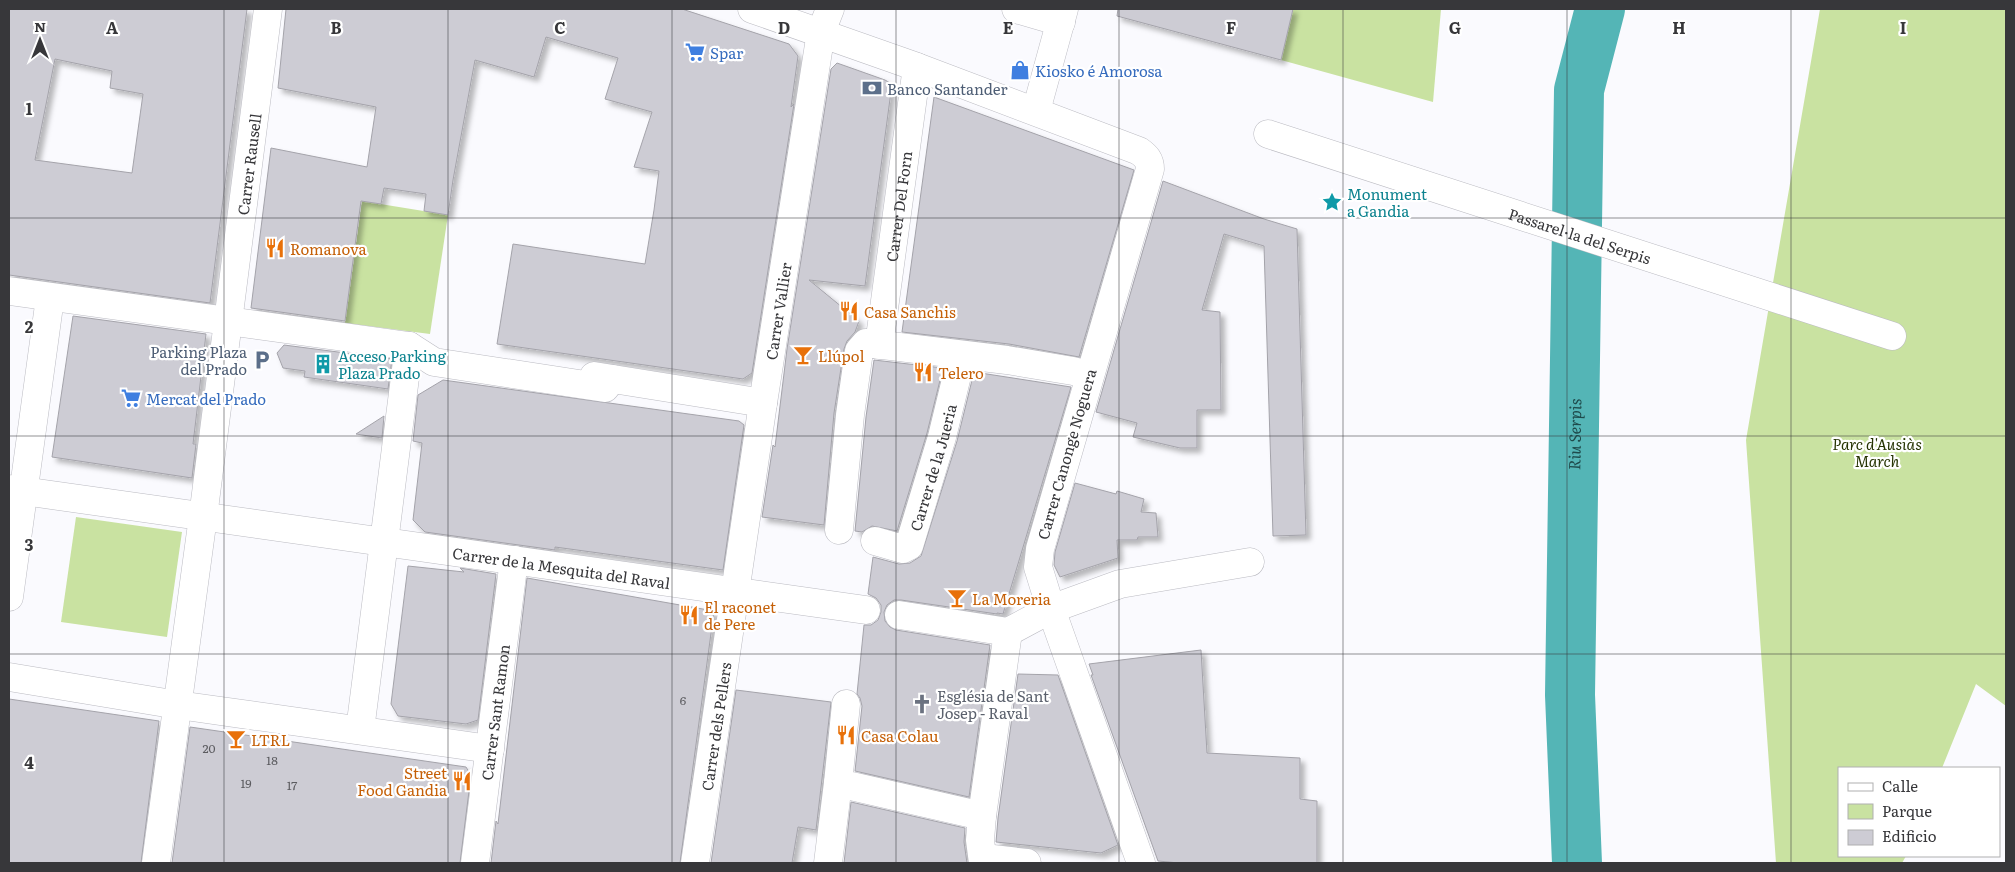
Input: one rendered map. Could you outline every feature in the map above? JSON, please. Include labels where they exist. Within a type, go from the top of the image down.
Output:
[{"type":"street","name":"Carrer Rausell","points":[[163,861],[178,705],[268,9]]},
{"type":"street","points":[[752,9],[826,21],[917,67],[1036,111],[1062,16],[1016,9]]},
{"type":"street","name":"Carrer Vallier","points":[[736,591],[763,403],[826,21]]},
{"type":"street","name":"Carrer Del Forn","points":[[839,530],[846,449],[869,348],[917,67]]},
{"type":"street","name":"Carrer Canonge Noguera","points":[[1036,111],[1139,151],[1150,163],[1150,169],[1040,549],[1038,567],[1051,609],[1141,863]]},
{"type":"street","name":"Passarel·la del Serpis","points":[[1268,134],[1892,336]]},
{"type":"street","points":[[9,597],[28,294],[409,346],[434,362],[605,388],[612,379]]},
{"type":"street","points":[[360,730],[409,346]]},
{"type":"street","points":[[869,348],[962,355],[1074,371],[1089,375]]},
{"type":"street","name":"Carrer de la Jueria","points":[[876,541],[903,549],[909,546],[942,437],[962,355]]},
{"type":"street","points":[[525,366],[763,403]]},
{"type":"street","name":"Carrer de la Mesquita del Raval","points":[[16,490],[866,610]]},
{"type":"street","name":"Carrer Sant Ramon","points":[[475,863],[514,560]]},
{"type":"street","points":[[899,614],[1008,632],[1051,609],[1120,584],[1250,562]]},
{"type":"street","name":"Carrer dels Pellers","points":[[695,863],[736,591]]},
{"type":"street","points":[[1008,632],[980,840],[983,860],[1027,863]]},
{"type":"street","points":[[9,676],[178,705],[360,730],[490,743]]},
{"type":"street","points":[[828,863],[846,704]]},
{"type":"street","points":[[394,725],[490,743]]},
{"type":"street","points":[[838,782],[982,816]]},
{"type":"green space","points":[[1293,9],[1441,9],[1433,102],[1281,60]]},
{"type":"green space","name":"Parc d'Ausiàs March","points":[[1820,9],[2006,9],[2006,706],[1976,684],[1942,767],[1838,767],[1838,857],[1905,857],[1902,863],[1776,863],[1746,440]]},
{"type":"green space","points":[[362,201],[448,215],[430,334],[345,323]]},
{"type":"green space","points":[[76,517],[182,532],[167,637],[61,622]]},
{"type":"building","points":[[9,9],[247,9],[210,303],[9,275]],"holes":[[[55,59],[112,71],[110,88],[143,94],[132,173],[35,160]]]},
{"type":"building","points":[[286,9],[682,9],[789,44],[798,56],[791,107],[794,104],[752,373],[743,379],[497,344],[513,244],[645,264],[654,210],[659,171],[634,167],[652,112],[605,99],[618,58],[546,37],[534,77],[475,60],[448,215],[424,211],[426,194],[384,188],[381,204],[361,201],[345,321],[251,308],[271,148],[367,167],[376,107],[278,88]]},
{"type":"building","points":[[1118,9],[1293,9],[1281,60],[1117,16]]},
{"type":"building","points":[[837,63],[892,84],[865,286],[809,280],[859,321],[855,332],[847,341],[844,349],[834,413],[824,525],[762,517],[773,445],[775,447],[787,349],[831,69]]},
{"type":"building","points":[[934,97],[1134,170],[1079,357],[1009,344],[902,332]]},
{"type":"building","points":[[1163,181],[1264,219],[1297,229],[1306,535],[1273,536],[1264,246],[1224,234],[1202,310],[1220,312],[1221,410],[1197,410],[1197,448],[1180,448],[1133,437],[1137,423],[1096,412]]},
{"type":"building","name":"Mercat del Prado","points":[[73,316],[206,334],[193,444],[196,444],[192,478],[52,457]]},
{"type":"building","name":"Acceso Parking Plaza Prado","points":[[284,345],[392,359],[388,389],[304,377],[305,371],[283,368],[277,353]]},
{"type":"building","points":[[874,360],[943,368],[927,433],[897,531],[872,526],[862,532],[855,531],[866,417]]},
{"type":"building","points":[[974,372],[1071,387],[1003,614],[901,600],[894,600],[887,605],[884,612],[885,621],[896,630],[990,645],[969,797],[855,771],[862,706],[857,694],[864,625],[871,625],[878,620],[881,612],[881,605],[876,598],[868,594],[873,557],[899,564],[910,563],[921,556],[957,441]]},
{"type":"building","points":[[443,380],[739,421],[744,425],[723,570],[555,547],[555,550],[425,532],[413,520],[422,443],[413,441],[418,395]]},
{"type":"building","points":[[384,416],[382,438],[356,434]]},
{"type":"building","points":[[1075,483],[1116,494],[1117,491],[1144,499],[1141,512],[1156,513],[1158,537],[1117,540],[1118,558],[1060,577],[1054,565],[1055,552]]},
{"type":"building","points":[[408,566],[464,572],[460,568],[496,574],[478,720],[466,724],[398,716],[391,704]]},
{"type":"building","points":[[527,578],[714,611],[680,863],[491,863],[496,821],[498,824]]},
{"type":"building","points":[[1201,650],[1207,753],[1300,758],[1300,799],[1317,801],[1317,863],[1179,863],[1158,861],[1091,675],[1093,675],[1089,664]]},
{"type":"building","points":[[1018,674],[1058,675],[1118,845],[1101,853],[996,842]]},
{"type":"building","points":[[736,690],[831,702],[816,830],[798,827],[792,863],[711,863]]},
{"type":"building","points":[[9,699],[159,721],[141,863],[9,863]]},
{"type":"building","points":[[190,727],[466,767],[471,775],[460,863],[172,863]]},
{"type":"building","points":[[851,802],[965,828],[964,842],[967,863],[844,863]]},
{"type":"waterway","name":"Riu Serpis","points":[[1577,863],[1570,695],[1579,90],[1600,9]]},
{"type":"place","name":"Spar","points":[[695,52]]},
{"type":"place","name":"Kiosko é Amorosa","points":[[1020,70]]},
{"type":"place","name":"Banco Santander","points":[[872,88]]},
{"type":"place","name":"Monument a Gandia","points":[[1332,202]]},
{"type":"place","name":"Romanova","points":[[275,248]]},
{"type":"place","name":"Casa Sanchis","points":[[849,311]]},
{"type":"place","name":"Llúpol","points":[[803,355]]},
{"type":"place","name":"Parking Plaza del Prado","points":[[262,360]]},
{"type":"place","name":"Acceso Parking Plaza Prado","points":[[323,364]]},
{"type":"place","name":"Telero","points":[[923,372]]},
{"type":"place","name":"Mercat del Prado","points":[[131,398]]},
{"type":"place","name":"La Moreria","points":[[957,598]]},
{"type":"place","name":"El raconet de Pere","points":[[689,615]]},
{"type":"place","name":"Església de Sant Josep - Raval","points":[[922,704]]},
{"type":"place","name":"Casa Colau","points":[[846,735]]},
{"type":"place","name":"LTRL","points":[[236,739]]},
{"type":"place","name":"Street Food Gandia","points":[[462,781]]}]
